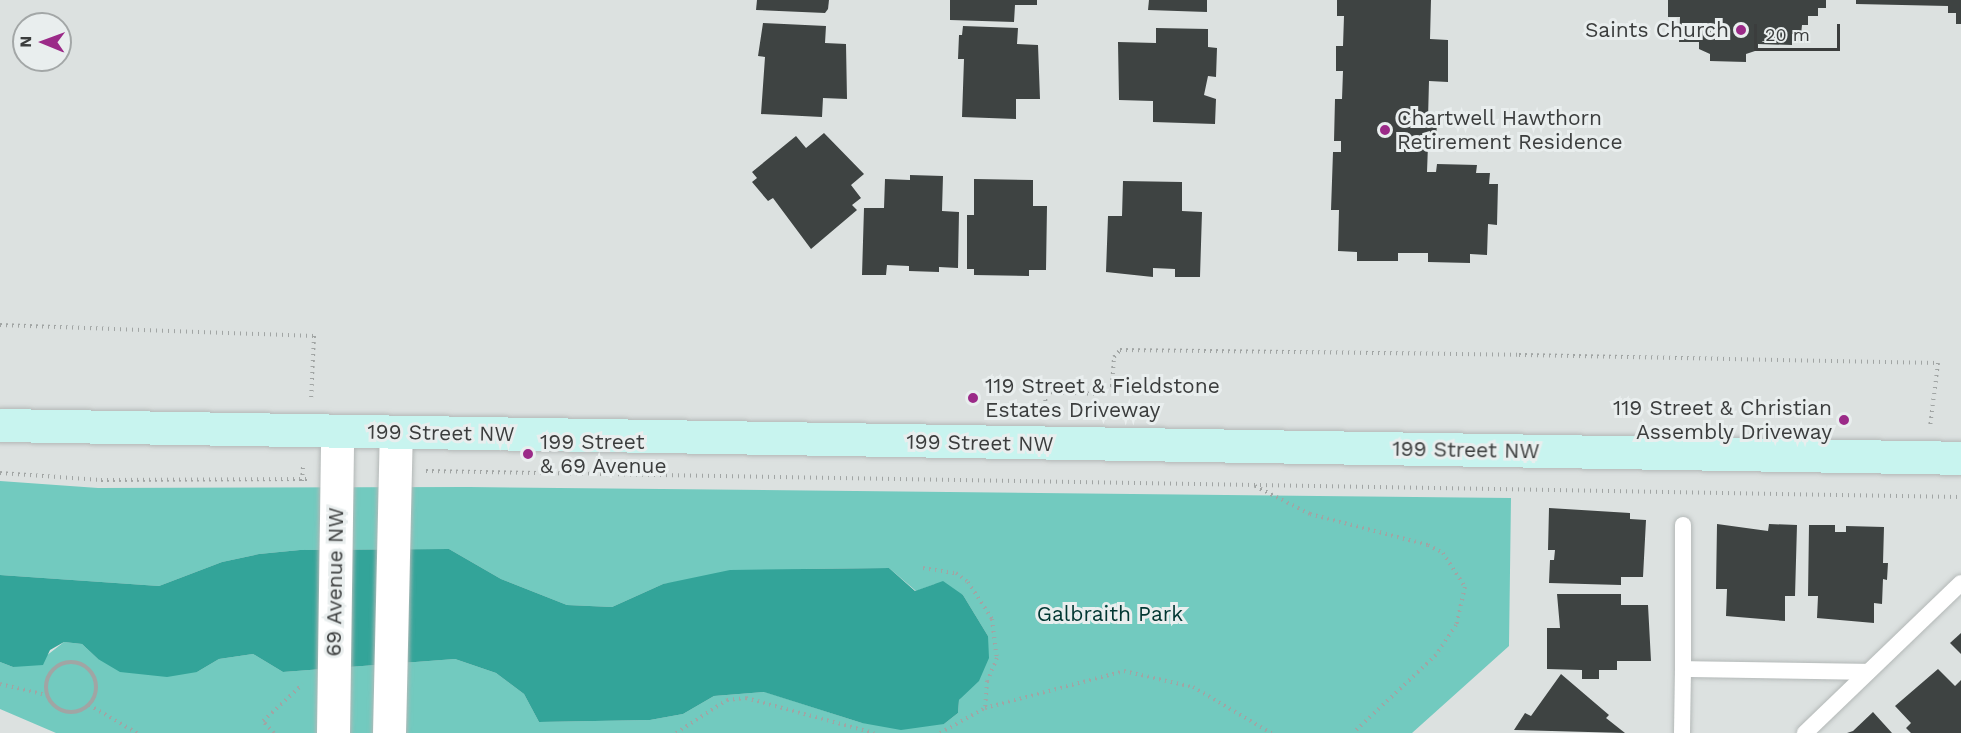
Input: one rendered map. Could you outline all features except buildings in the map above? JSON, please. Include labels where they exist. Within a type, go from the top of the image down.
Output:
[{"type":"main road","name":"199 Street NW","points":[[0,425],[1961,458]]},
{"type":"street","name":"69 Avenue NW","points":[[322,431],[336,536],[322,675],[333,733]]},
{"type":"street","points":[[389,733],[396,432]]},
{"type":"lane","points":[[1682,733],[1683,525]]},
{"type":"lane","points":[[1805,733],[1961,583]]},
{"type":"lane","points":[[1683,669],[1868,672]]},
{"type":"path","points":[[0,325],[314,336],[322,431],[302,481],[100,480],[0,473]]},
{"type":"path","points":[[1101,394],[1114,383],[1114,357],[1120,350],[1938,363],[1929,457],[1929,497]]},
{"type":"path","points":[[426,471],[1961,497]]},
{"type":"path","points":[[1253,485],[1310,514],[1435,549],[1450,562],[1465,587],[1456,625],[1436,655],[1353,733]]},
{"type":"path","points":[[923,568],[956,573],[968,582],[992,619],[997,658],[987,681],[985,708]]},
{"type":"path","points":[[0,684],[46,695],[65,712],[82,710],[89,705],[95,680],[79,663],[63,663],[50,672],[46,695]]},
{"type":"path","points":[[940,733],[985,708],[1124,671],[1193,687],[1271,733]]},
{"type":"path","points":[[274,733],[263,721],[322,675]]},
{"type":"path","points":[[676,733],[727,700],[746,698],[874,733]]},
{"type":"path","points":[[89,705],[136,733]]},
{"type":"green space","name":"Galbraith Park","points":[[0,481],[98,488],[469,487],[1511,498],[1509,646],[1412,733],[56,733],[0,709],[0,662],[13,667],[46,656],[64,642],[82,644],[98,659],[197,672],[219,659],[253,654],[283,672],[455,659],[496,673],[524,694],[539,722],[650,720],[683,714],[714,696],[765,692],[862,723],[944,724],[958,713],[959,700],[971,685],[988,636],[963,595],[935,584],[916,591],[889,568],[803,569],[663,584],[612,607],[567,605],[501,579],[449,549],[300,550],[259,554],[222,562],[159,586],[0,575]]},
{"type":"shaded area","points":[[449,549],[501,579],[567,605],[612,607],[663,584],[730,570],[889,568],[915,591],[943,581],[963,595],[988,636],[989,658],[979,681],[959,700],[958,713],[944,724],[901,730],[862,723],[764,692],[714,696],[683,714],[650,720],[539,722],[524,694],[496,673],[455,659],[283,672],[253,654],[219,659],[197,672],[167,677],[120,672],[98,659],[82,644],[64,642],[50,650],[43,665],[13,667],[0,662],[0,575],[159,586],[222,562],[259,554],[300,550]]},
{"type":"place","name":"Saints Church","points":[[1741,30]]},
{"type":"place","name":"Chartwell Hawthorn Retirement Residence","points":[[1385,130]]},
{"type":"place","name":"119 Street & Fieldstone Estates Driveway","points":[[973,398]]},
{"type":"place","name":"119 Street & Christian Assembly Driveway","points":[[1844,420]]},
{"type":"place","name":"199 Street & 69 Avenue","points":[[528,454]]}]
